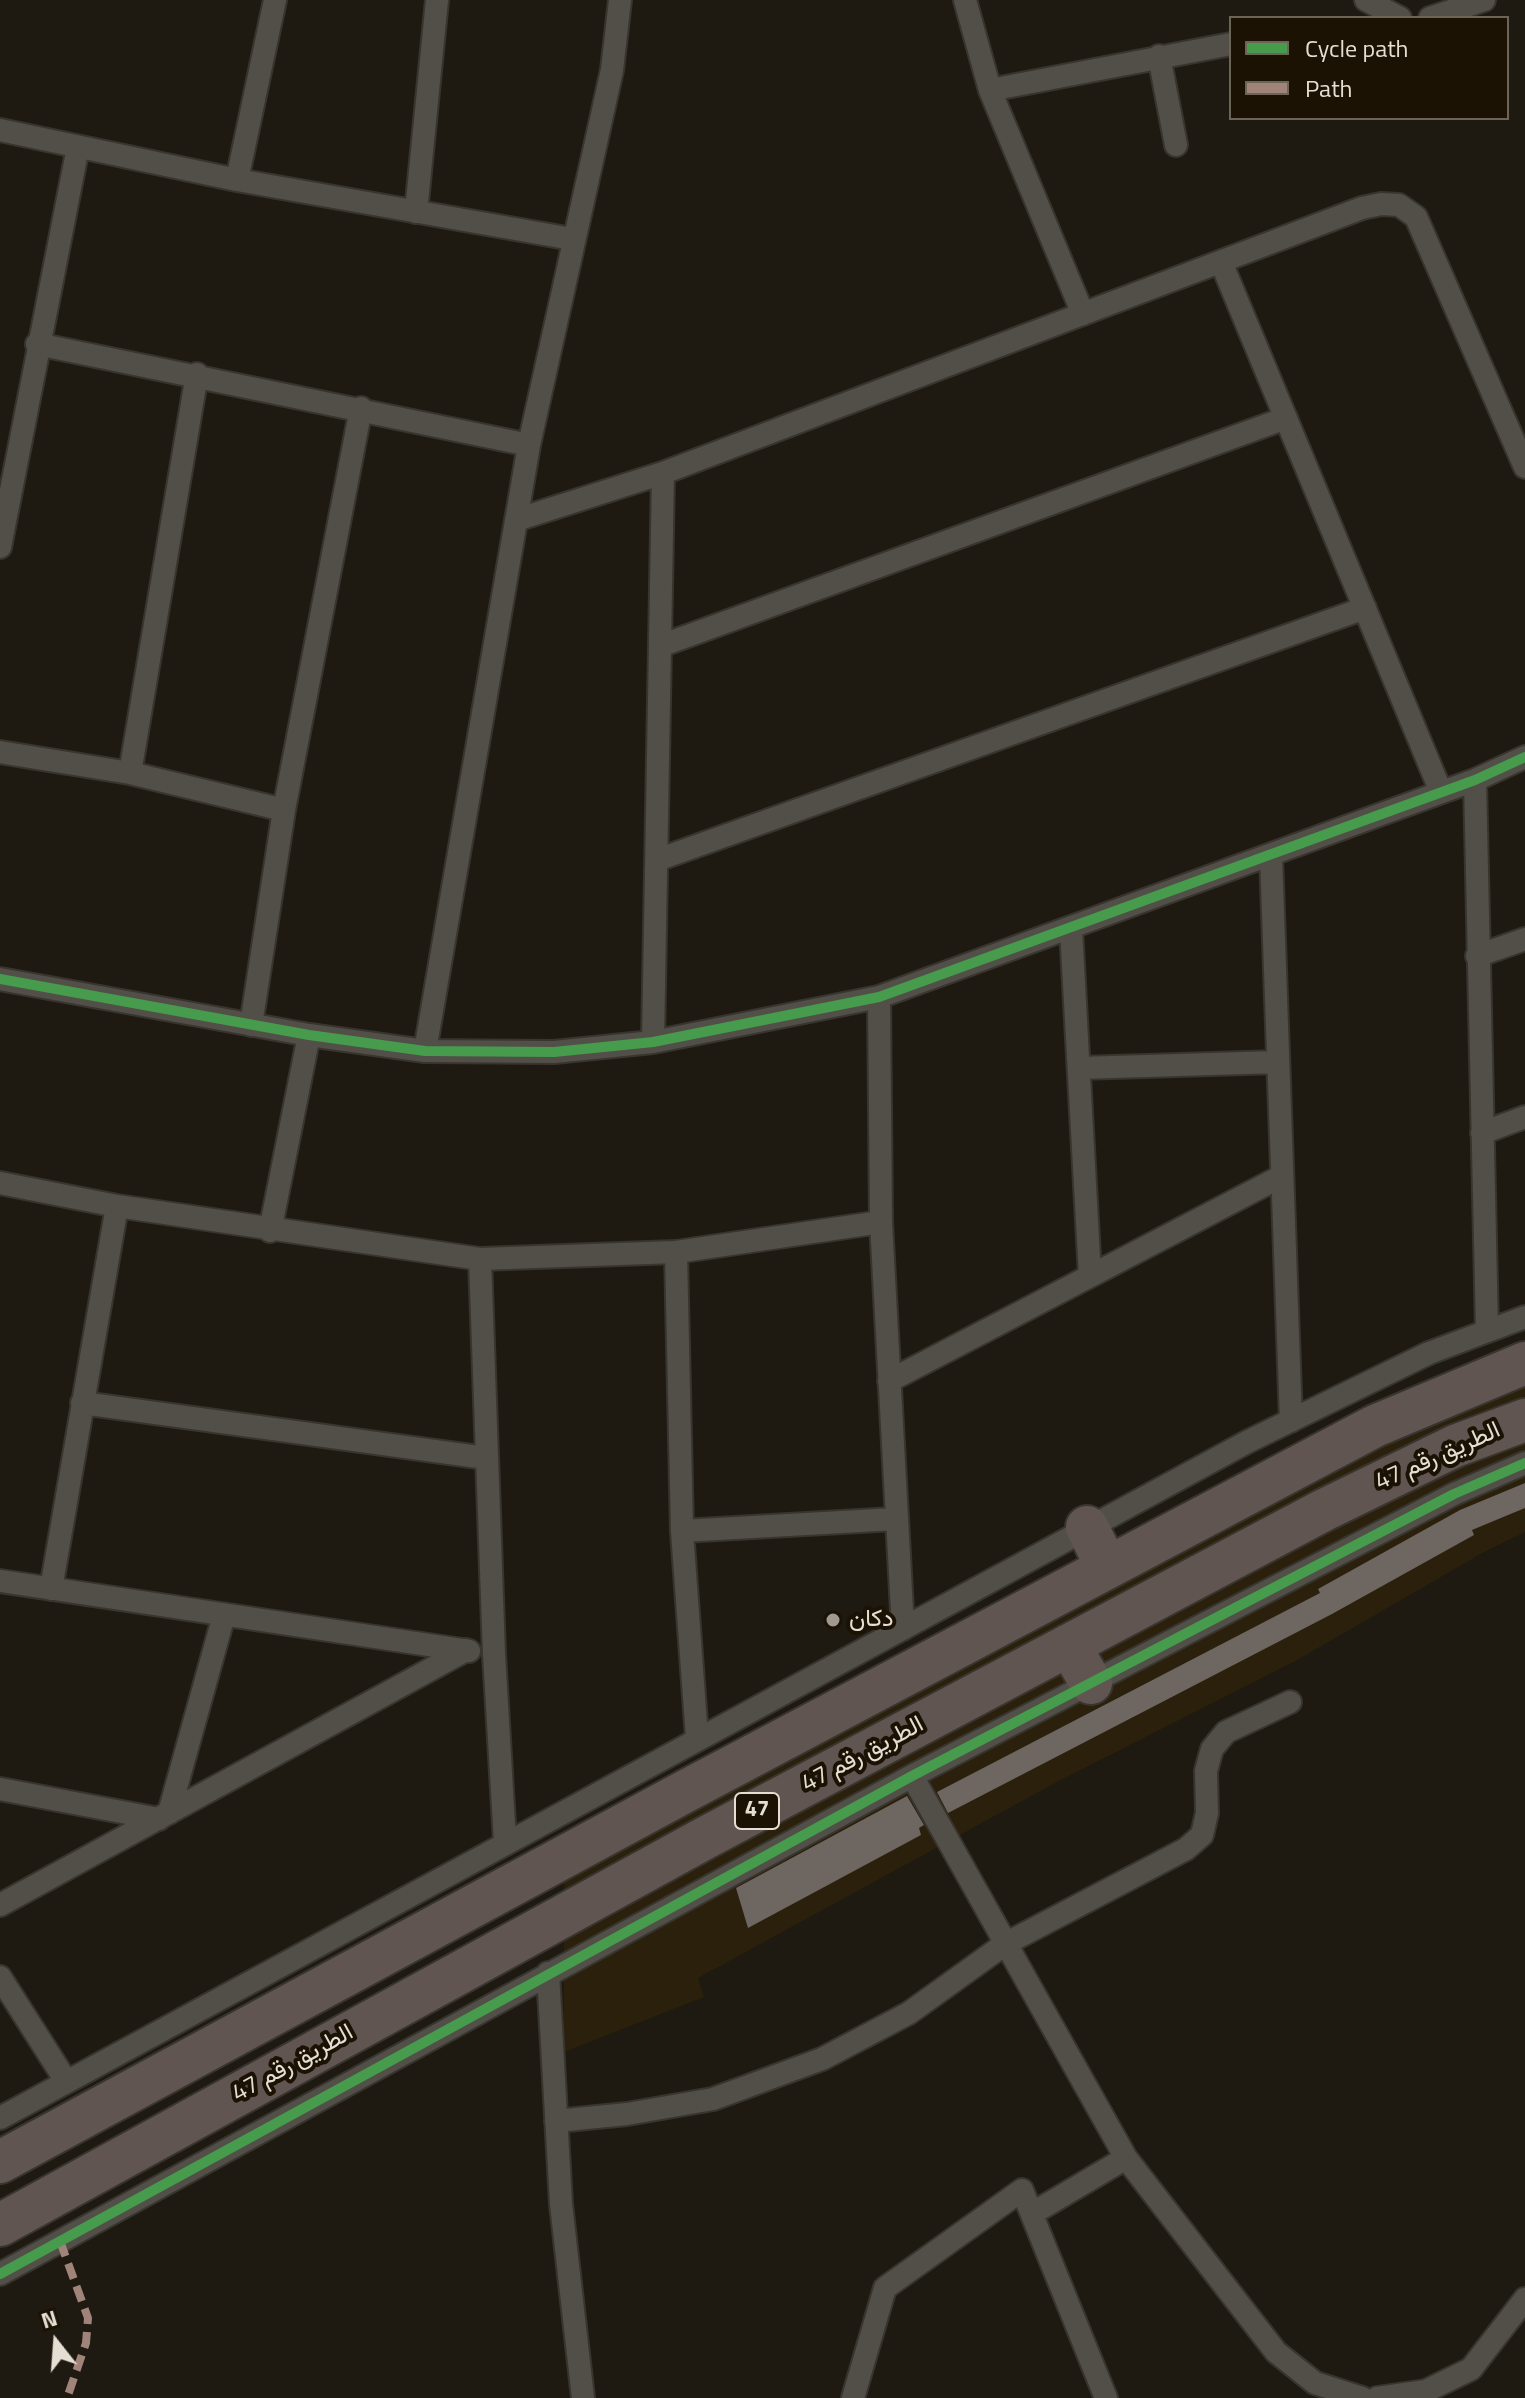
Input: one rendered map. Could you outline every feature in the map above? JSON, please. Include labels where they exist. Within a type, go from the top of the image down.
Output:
[{"type":"highway","name":"47","points":[[0,2162],[1375,1426],[1525,1363]]},
{"type":"highway","name":"الطريق رقم 47","points":[[0,2225],[707,1837],[1069,1645],[1388,1477],[1525,1420]]},
{"type":"highway","points":[[1087,1527],[1107,1567]]},
{"type":"highway","points":[[1069,1645],[1091,1683]]},
{"type":"highway","points":[[67,2126],[93,2173]]},
{"type":"street","points":[[237,180],[275,0]]},
{"type":"street","points":[[416,212],[437,0]]},
{"type":"street","points":[[425,1051],[529,445],[572,239],[612,70],[620,0]]},
{"type":"street","points":[[965,0],[990,90],[1083,314]]},
{"type":"street","points":[[1366,0],[1396,16]]},
{"type":"street","points":[[1436,16],[1484,0]]},
{"type":"street","points":[[990,90],[1229,44]]},
{"type":"street","points":[[1159,56],[1176,145]]},
{"type":"street","points":[[0,130],[237,180],[572,239]]},
{"type":"street","points":[[0,547],[37,344],[78,147]]},
{"type":"street","points":[[516,520],[663,473],[1362,208],[1399,205],[1416,217],[1525,467]]},
{"type":"street","points":[[1221,262],[1441,792]]},
{"type":"street","points":[[37,344],[197,374],[529,445]]},
{"type":"street","points":[[130,773],[197,374]]},
{"type":"street","points":[[251,1025],[284,810],[361,408]]},
{"type":"street","points":[[660,646],[1286,418]]},
{"type":"street","points":[[653,1042],[663,473]]},
{"type":"street","points":[[657,860],[1365,608]]},
{"type":"street","points":[[0,752],[130,773],[284,810]]},
{"type":"street","points":[[0,979],[309,1035],[425,1051],[554,1052],[653,1042],[879,997],[1271,856],[1475,780],[1525,757]]},
{"type":"street","points":[[1475,780],[1487,1331]]},
{"type":"street","points":[[1271,856],[1291,1421]]},
{"type":"street","points":[[1071,929],[1090,1276]]},
{"type":"street","points":[[1477,956],[1525,939]]},
{"type":"street","points":[[879,997],[881,1222],[903,1629]]},
{"type":"street","points":[[270,1231],[309,1035]]},
{"type":"street","points":[[1079,1068],[1278,1062]]},
{"type":"street","points":[[1482,1133],[1525,1117]]},
{"type":"street","points":[[889,1381],[1282,1176]]},
{"type":"street","points":[[0,1183],[270,1231],[480,1259],[676,1252],[881,1222]]},
{"type":"street","points":[[51,1589],[117,1206]]},
{"type":"street","points":[[676,1252],[682,1531],[697,1738]]},
{"type":"street","points":[[480,1259],[494,1654],[505,1842]]},
{"type":"street","points":[[0,2118],[1087,1527],[1429,1353],[1525,1317]]},
{"type":"street","points":[[82,1403],[486,1458]]},
{"type":"street","points":[[0,2274],[912,1776],[1454,1494],[1525,1463]]},
{"type":"street","points":[[682,1531],[895,1519]]},
{"type":"street","points":[[0,1581],[494,1654]]},
{"type":"street","points":[[164,1816],[224,1615]]},
{"type":"street","points":[[0,1905],[466,1650]]},
{"type":"street","points":[[556,2121],[627,2114],[713,2099],[822,2059],[909,2013],[1005,1944],[1186,1849],[1202,1835],[1205,1824],[1206,1771],[1212,1749],[1226,1732],[1290,1702]]},
{"type":"street","points":[[912,1776],[1126,2158],[1276,2352],[1315,2383],[1362,2398]]},
{"type":"street","points":[[0,1789],[164,1816]]},
{"type":"street","points":[[548,1973],[568,2276],[583,2398]]},
{"type":"street","points":[[0,1977],[66,2081]]},
{"type":"street","points":[[1033,2213],[1126,2158]]},
{"type":"street","points":[[853,2398],[885,2288],[1022,2190],[1106,2398]]},
{"type":"street","points":[[1377,2398],[1426,2391],[1471,2369],[1525,2299]]},
{"type":"shaded area","points":[[1525,1342],[1525,1532],[1484,1552],[1299,1659],[1055,1783],[698,1978],[704,1997],[564,2052],[564,1851],[1464,1366]]},
{"type":"building","points":[[1525,1483],[1525,1508],[1472,1530],[1474,1535],[1332,1614],[948,1813],[937,1792],[1320,1593],[1318,1589],[1460,1510]]},
{"type":"building","points":[[907,1796],[924,1825],[919,1828],[921,1835],[748,1928],[736,1888]]},
{"type":"marked path","points":[[60,2241],[88,2318],[86,2343],[67,2398]]},
{"type":"cycle path","points":[[0,979],[309,1035],[425,1051],[554,1052],[653,1042],[879,997],[1475,780],[1525,757]]},
{"type":"cycle path","points":[[0,2274],[912,1776],[1454,1494],[1525,1463]]},
{"type":"place","name":"دكان","points":[[833,1620]]}]
